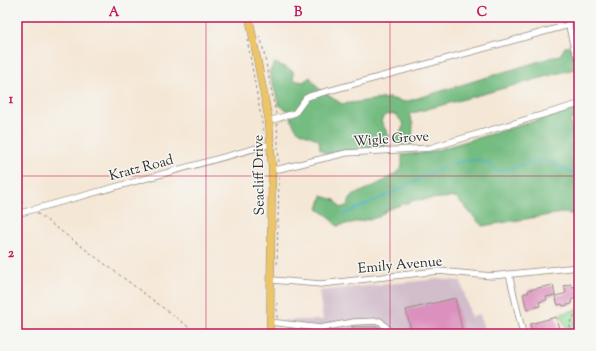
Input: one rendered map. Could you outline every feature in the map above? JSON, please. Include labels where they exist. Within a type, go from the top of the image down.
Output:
[{"type":"main road","name":"Seacliff Drive","points":[[249,17],[269,121],[272,169],[272,280],[270,334]]},
{"type":"street","points":[[567,17],[574,49],[579,59]]},
{"type":"street","points":[[269,121],[295,113],[306,98],[310,96],[569,25]]},
{"type":"street","name":"Wigle Grove","points":[[272,169],[279,169],[346,153],[430,148],[579,104]]},
{"type":"street","name":"Kratz Road","points":[[17,214],[270,144]]},
{"type":"street","name":"Emily Avenue","points":[[272,280],[321,284],[438,271],[492,276],[579,267]]},
{"type":"street","points":[[508,274],[523,334]]},
{"type":"street","points":[[270,322],[320,328],[354,322],[380,321],[393,334]]},
{"type":"path","points":[[251,30],[246,40],[263,133],[270,144]]},
{"type":"path","points":[[17,198],[198,334]]},
{"type":"path","points":[[573,334],[570,326],[571,321],[579,313]]},
{"type":"shaded area","points":[[438,279],[461,281],[471,317],[480,314],[485,334],[284,334],[284,320],[323,320],[319,291]]},
{"type":"green space","points":[[571,46],[579,62],[578,68],[409,114],[413,124],[412,145],[394,143],[394,137],[399,136],[404,124],[395,114],[385,115],[381,121],[390,138],[386,146],[326,154],[320,149],[319,140],[299,131],[293,125],[290,112],[279,105],[269,72],[275,63],[293,71],[294,80],[303,82],[310,77],[319,89],[342,104],[389,98],[405,102],[560,55],[565,47]]},
{"type":"green space","points":[[579,108],[579,118],[570,120],[573,137],[579,149],[579,215],[562,213],[482,226],[456,197],[415,200],[387,210],[379,217],[337,226],[330,217],[318,209],[322,196],[335,200],[341,208],[348,205],[351,197],[391,177],[397,172],[402,167],[402,155],[430,152]]},
{"type":"green space","points":[[579,309],[579,334],[569,334],[560,314]]},
{"type":"building","points":[[571,284],[572,287],[579,286],[579,297],[571,300],[572,304],[563,306],[562,304],[558,305],[555,296],[564,294],[566,292],[564,286]]},
{"type":"building","points":[[553,285],[555,295],[546,297],[547,300],[539,302],[540,306],[527,310],[523,294],[529,292],[528,290]]},
{"type":"building","points":[[455,298],[463,334],[412,334],[406,310]]},
{"type":"building","points":[[556,317],[560,333],[545,334],[544,329],[532,332],[530,324]]},
{"type":"building","points":[[352,327],[379,327],[379,334],[352,334]]},
{"type":"waterway","points":[[343,215],[395,192],[447,166],[466,161],[483,161],[497,171],[533,162],[544,161],[553,163],[579,175]]}]
